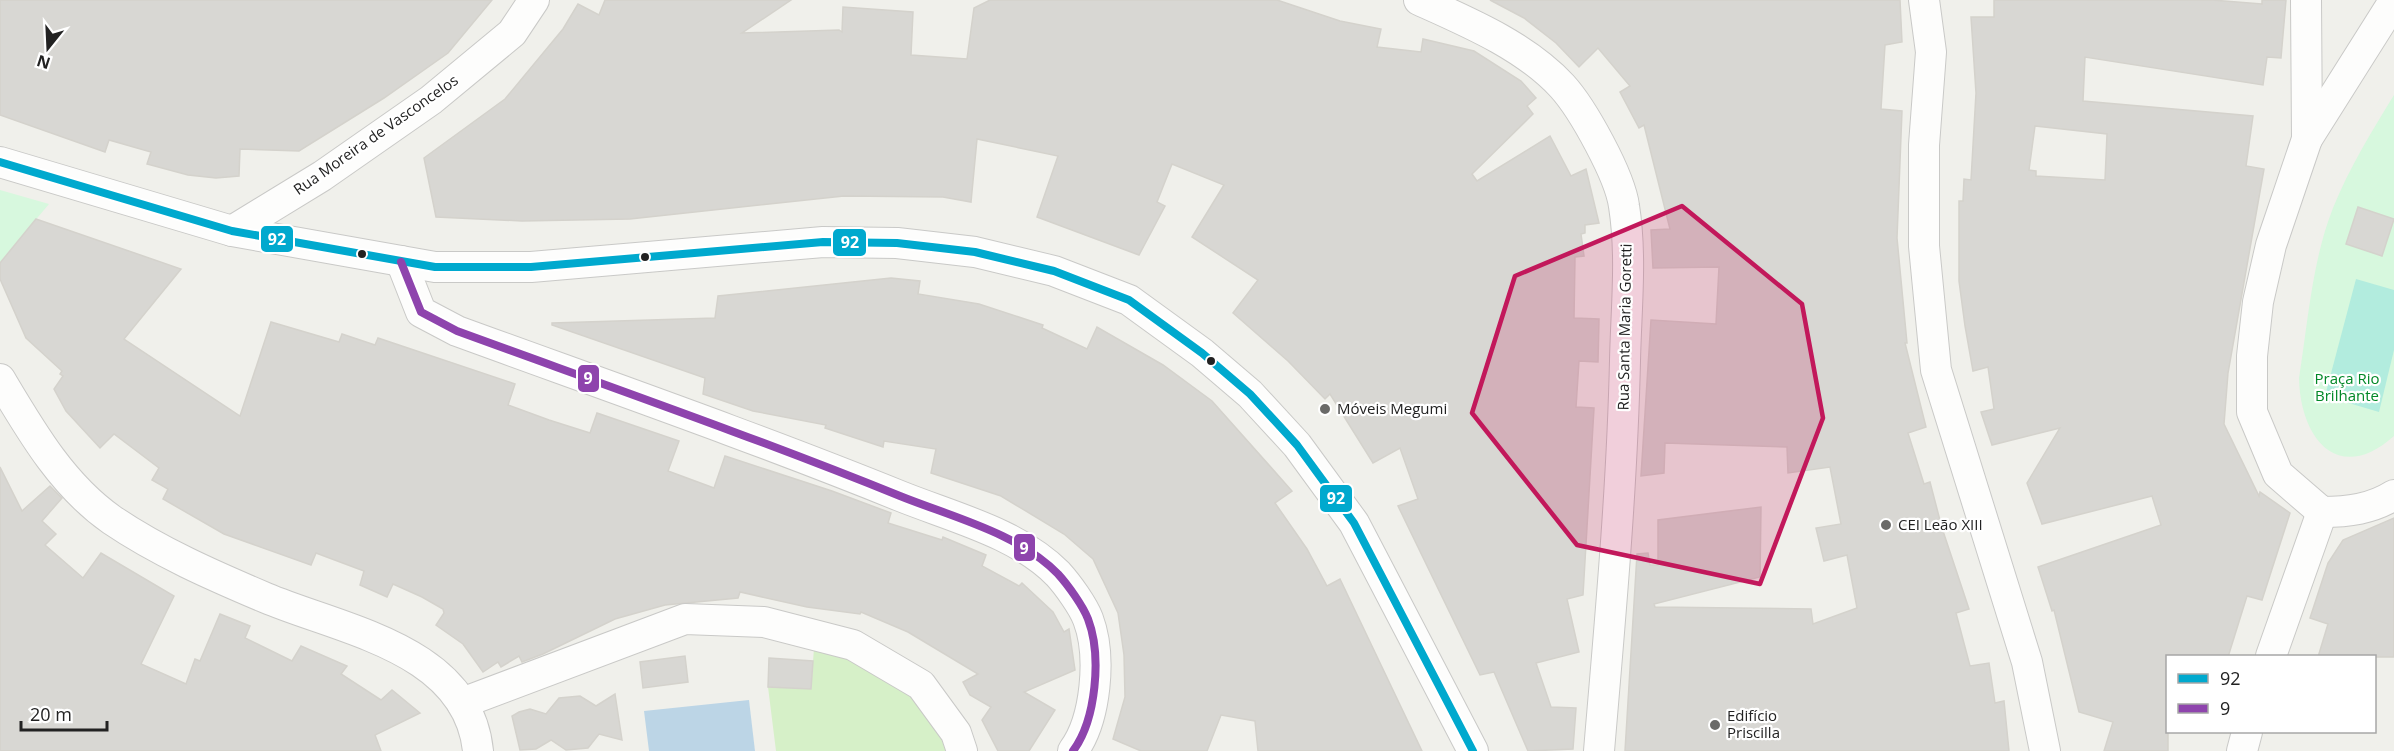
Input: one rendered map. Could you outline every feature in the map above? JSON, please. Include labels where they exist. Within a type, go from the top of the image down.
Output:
[{"type":"street","name":"Rua Moreira de Vasconcelos","points":[[232,231],[322,176],[430,100],[512,33],[534,0]]},
{"type":"street","name":"Rua Santa Maria Goretti","points":[[1419,0],[1470,22],[1535,62],[1563,87],[1599,141],[1624,204],[1628,246],[1622,476],[1599,751]]},
{"type":"street","points":[[1924,0],[1932,52],[1924,145],[1924,246],[1936,370],[2027,662],[2045,751]]},
{"type":"street","points":[[2306,0],[2307,139]]},
{"type":"street","points":[[2394,1],[2307,139],[2288,190],[2258,302],[2252,356],[2252,412],[2278,474],[2322,512],[2347,512],[2373,506],[2394,495]]},
{"type":"street","points":[[0,162],[232,231],[435,267],[531,267],[824,242],[897,243],[975,252],[1054,271],[1129,300],[1202,353],[1242,387],[1297,445],[1354,523],[1473,751]]},
{"type":"street","points":[[401,261],[421,312],[457,331],[841,472],[998,535],[1038,558],[1059,575],[1088,619],[1096,661],[1095,691],[1079,743],[1073,751]]},
{"type":"street","points":[[0,379],[44,449],[80,495],[142,539],[268,599],[376,637],[446,682],[462,703],[476,734],[478,751]]},
{"type":"street","points":[[2272,655],[2322,512]]},
{"type":"street","points":[[462,703],[685,620],[764,622],[853,645],[921,685],[956,733],[962,751]]},
{"type":"street","points":[[2242,751],[2247,733]]},
{"type":"highlighted area","points":[[1682,206],[1802,304],[1823,418],[1760,584],[1577,545],[1472,413],[1515,276]]},
{"type":"green space","name":"Praça Rio Brilhante","points":[[2394,95],[2394,436],[2374,450],[2356,456],[2340,455],[2326,448],[2315,436],[2306,419],[2301,400],[2299,378],[2308,314],[2315,270],[2333,208],[2369,136]]},
{"type":"green space","points":[[0,190],[49,204],[0,262]]},
{"type":"green space","points":[[2356,279],[2394,290],[2394,350],[2379,412],[2325,396]]},
{"type":"green space","points":[[814,648],[873,667],[906,689],[949,745],[949,751],[776,751],[768,687],[811,689]]},
{"type":"water","points":[[749,700],[755,751],[649,751],[644,711]]},
{"type":"building","points":[[0,0],[492,0],[448,53],[384,98],[299,151],[240,149],[239,176],[216,178],[188,175],[147,164],[151,152],[109,140],[105,152],[0,115]]},
{"type":"building","points":[[605,0],[791,0],[742,33],[839,30],[842,32],[843,7],[913,12],[911,55],[967,59],[974,8],[990,0],[1277,0],[1340,21],[1381,29],[1377,47],[1421,52],[1423,39],[1474,51],[1521,81],[1536,98],[1527,106],[1533,114],[1472,174],[1477,181],[1550,136],[1571,176],[1586,169],[1599,223],[1585,225],[1585,233],[1581,234],[1584,256],[1575,257],[1574,318],[1599,319],[1598,362],[1579,361],[1576,407],[1594,408],[1583,595],[1567,599],[1579,652],[1536,663],[1551,707],[1576,708],[1573,749],[1528,751],[1494,672],[1480,675],[1398,506],[1418,499],[1400,448],[1373,463],[1330,394],[1325,399],[1288,361],[1233,313],[1258,280],[1192,237],[1224,185],[1172,164],[1157,202],[1165,206],[1139,255],[1037,217],[1058,156],[977,139],[971,202],[943,197],[844,196],[630,219],[522,221],[436,217],[424,158],[505,99],[563,29],[578,4],[599,15]]},
{"type":"building","points":[[1490,0],[1900,0],[1902,42],[1885,45],[1881,109],[1902,111],[1897,238],[1907,343],[1905,343],[1926,427],[1908,433],[1924,484],[1930,482],[1942,528],[1969,609],[1956,613],[1970,666],[1989,663],[1995,703],[2004,701],[2009,751],[1625,751],[1637,554],[1648,553],[1650,565],[1658,565],[1658,520],[1761,507],[1760,577],[1654,604],[1655,607],[1811,609],[1813,624],[1857,608],[1847,555],[1824,561],[1816,528],[1841,524],[1830,467],[1788,473],[1787,447],[1665,443],[1664,473],[1641,476],[1651,320],[1716,324],[1719,267],[1653,268],[1651,230],[1670,229],[1644,125],[1639,128],[1620,92],[1630,86],[1598,48],[1579,67],[1556,43],[1524,18]]},
{"type":"building","points":[[1994,0],[2212,0],[2262,4],[2262,0],[2286,0],[2281,58],[2267,57],[2263,85],[2085,57],[2083,101],[2253,116],[2246,166],[2264,169],[2228,373],[2224,424],[2259,496],[2260,492],[2290,513],[2262,600],[2247,596],[2229,655],[2166,655],[2168,751],[2104,751],[2113,722],[2079,712],[2054,610],[2052,611],[2038,567],[2161,525],[2152,496],[2042,524],[2027,483],[2060,428],[1992,445],[1981,412],[1994,409],[1988,367],[1973,371],[1959,281],[1959,201],[1963,201],[1964,179],[1971,180],[1976,93],[1971,17],[1994,17]],"holes":[[[2035,126],[2107,134],[2105,180],[2036,176],[2036,171],[2029,170]]]},
{"type":"building","points":[[2358,207],[2394,219],[2382,256],[2346,244]]},
{"type":"building","points":[[36,219],[181,269],[124,339],[240,416],[271,322],[339,342],[342,334],[375,345],[378,338],[515,384],[508,405],[549,420],[590,433],[597,413],[679,441],[668,471],[714,488],[725,456],[891,513],[888,523],[942,540],[943,537],[986,555],[982,566],[1019,586],[1022,583],[1053,612],[1064,632],[1069,629],[1075,670],[1024,692],[1055,710],[1029,751],[998,751],[982,720],[991,707],[970,695],[963,682],[978,674],[908,632],[861,612],[860,614],[807,607],[740,592],[738,598],[665,605],[615,619],[543,654],[522,662],[519,656],[501,667],[498,662],[483,672],[463,644],[436,625],[444,613],[443,609],[393,584],[387,597],[360,585],[364,571],[316,553],[311,565],[224,534],[163,499],[168,489],[152,480],[159,468],[114,434],[100,448],[66,411],[54,389],[63,376],[60,374],[62,371],[26,338],[0,279],[0,263]]},
{"type":"building","points":[[891,278],[920,281],[918,294],[979,304],[1043,325],[1042,328],[1087,349],[1097,327],[1163,365],[1212,401],[1292,491],[1275,503],[1307,549],[1327,586],[1340,579],[1422,751],[1258,751],[1255,721],[1221,715],[1207,751],[1141,751],[1113,739],[1125,697],[1124,655],[1118,613],[1093,559],[1064,534],[1001,496],[931,473],[936,449],[884,441],[883,447],[825,428],[826,425],[753,411],[703,394],[705,378],[552,325],[552,323],[715,318],[718,296]]},
{"type":"building","points":[[0,467],[22,511],[50,486],[62,498],[42,521],[56,534],[45,545],[83,578],[101,553],[174,596],[141,664],[186,684],[195,659],[200,661],[220,614],[250,626],[245,638],[292,661],[301,646],[347,666],[341,674],[381,700],[392,690],[420,713],[375,735],[381,751],[0,751]]},
{"type":"building","points":[[2394,518],[2394,657],[2319,655],[2328,624],[2310,618],[2328,563],[2343,540]]},
{"type":"building","points":[[685,656],[688,682],[643,688],[640,662]]},
{"type":"building","points":[[769,658],[813,661],[811,689],[768,687]]},
{"type":"building","points":[[615,694],[622,740],[599,734],[588,748],[566,750],[551,740],[536,749],[520,750],[512,716],[530,709],[546,714],[559,698],[580,696],[596,706]]},
{"type":"transit line","name":"92","points":[[0,162],[232,231],[435,267],[531,267],[823,242],[897,243],[975,252],[1054,271],[1129,300],[1202,353],[1250,394],[1297,445],[1354,523],[1473,751]]},
{"type":"transit line","name":"9","points":[[401,262],[421,312],[457,331],[735,432],[962,519],[1024,547],[1042,560],[1058,574],[1086,614],[1095,651],[1092,705],[1081,738],[1073,751]]},
{"type":"place","name":"Móveis Megumi","points":[[1325,409]]},
{"type":"place","name":"CEI Leão XIII","points":[[1886,525]]},
{"type":"place","name":"Edifício Priscilla","points":[[1715,725]]}]
